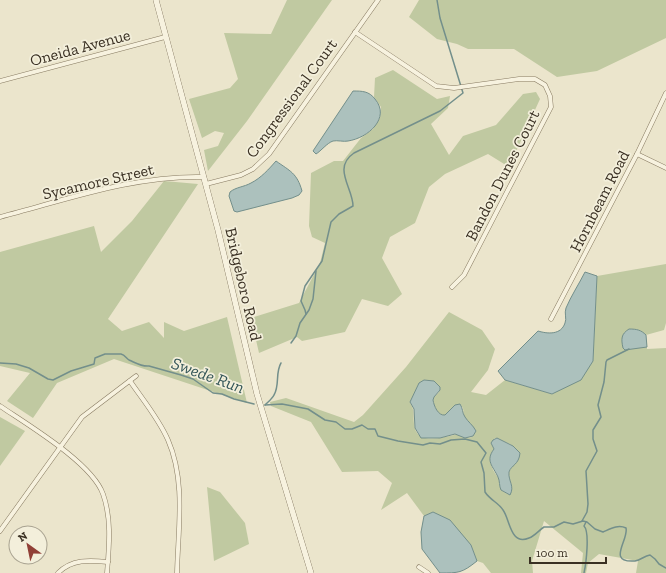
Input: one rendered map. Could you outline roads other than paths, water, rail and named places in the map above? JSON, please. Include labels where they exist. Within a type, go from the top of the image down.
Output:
[{"type":"main road","name":"Bridgeboro Road","points":[[156,0],[206,184],[257,394],[312,573]]},
{"type":"street","name":"Congressional Court","points":[[206,184],[241,175],[253,169],[269,154],[378,0]]},
{"type":"street","name":"Bandon Dunes Court","points":[[355,32],[436,86],[454,88],[519,79],[534,79],[545,85],[550,96],[551,107],[464,275],[452,287]]},
{"type":"street","name":"Oneida Avenue","points":[[0,81],[165,37]]},
{"type":"street","name":"Hornbeam Road","points":[[551,319],[637,154],[666,93]]},
{"type":"street","points":[[637,154],[666,168]]},
{"type":"street","name":"Sycamore Street","points":[[0,217],[127,184],[166,178],[204,177]]},
{"type":"street","points":[[0,531],[82,417],[102,400],[136,376]]},
{"type":"street","points":[[130,381],[156,418],[168,440],[176,464],[180,490],[177,573]]},
{"type":"street","points":[[0,406],[86,468],[97,483],[103,493],[108,511],[107,573]]},
{"type":"street","points":[[58,573],[64,567],[75,562],[85,560],[108,562]]},
{"type":"street","points":[[419,567],[428,573]]},
{"type":"waterway","points":[[306,314],[301,301],[305,286],[322,261],[331,222],[339,214],[353,206],[344,172],[348,159],[354,153],[440,111],[463,93],[440,18],[437,0]]},
{"type":"waterway","points":[[291,343],[296,336],[300,323],[309,310],[313,299],[316,271]]},
{"type":"waterway","points":[[582,521],[587,512],[588,504],[586,471],[597,451],[593,439],[593,430],[601,417],[598,405],[604,382],[606,362],[607,360],[629,349]]},
{"type":"waterway","name":"Swede Run","points":[[0,363],[16,364],[29,368],[48,379],[53,380],[71,371],[94,364],[95,358],[105,354],[121,354],[129,360],[144,366],[149,366],[193,379],[213,393],[222,394],[254,404]]},
{"type":"waterway","points":[[265,405],[276,391],[278,371],[281,363]]},
{"type":"waterway","name":"Swede Run","points":[[265,405],[282,404],[308,409],[325,420],[336,422],[345,429],[352,429],[362,425],[368,429],[375,429],[378,436],[398,441],[423,445],[430,443],[440,444],[451,440],[465,439],[477,442],[486,453],[481,462],[484,473],[485,492],[501,508],[514,535],[518,538],[529,538],[544,527],[554,527],[564,522],[573,524],[583,521],[587,522],[595,529],[603,532],[614,527],[623,527],[626,528],[626,533],[620,555],[622,558],[626,561],[635,561],[650,555],[659,564],[666,568]]},
{"type":"waterway","points":[[584,573],[587,548],[587,535],[584,526],[586,522]]}]
